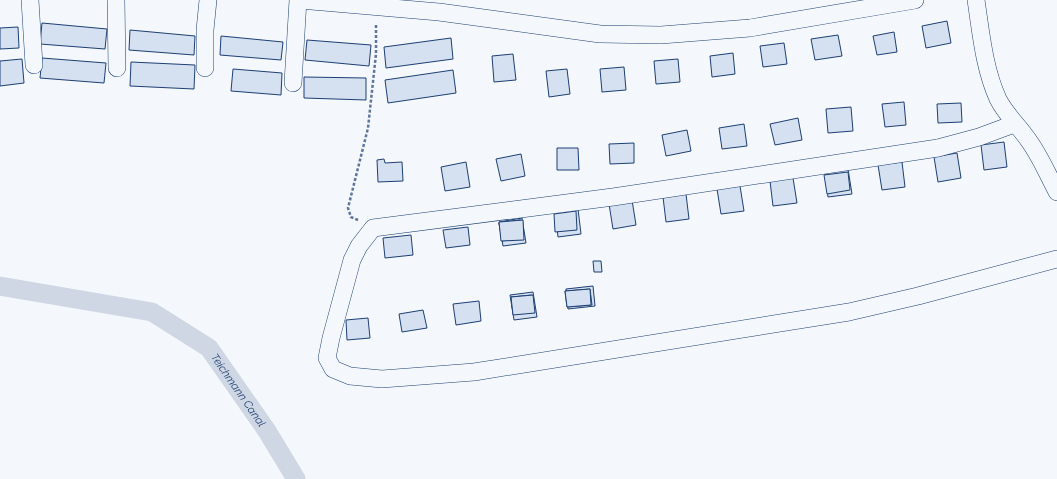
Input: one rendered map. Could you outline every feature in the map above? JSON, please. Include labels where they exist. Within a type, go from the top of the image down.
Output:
[{"type":"street","points":[[30,0],[34,65]]},
{"type":"street","points":[[116,0],[117,68]]},
{"type":"street","points":[[206,68],[205,30],[208,0]]},
{"type":"street","points":[[294,83],[299,0],[439,12],[600,34],[661,35],[750,28],[915,0]]},
{"type":"street","points":[[976,0],[984,53],[990,77],[999,100],[1014,124],[1030,141],[1057,192]]},
{"type":"street","points":[[1014,124],[978,137],[938,148],[613,197],[372,228],[359,246],[352,260],[330,338],[327,358],[333,369],[350,376],[382,380],[474,372],[849,312],[918,296],[1057,259]]},
{"type":"path","points":[[372,228],[351,217],[348,208],[368,128],[376,54],[377,6]]},
{"type":"building","points":[[947,21],[951,43],[926,48],[922,26]]},
{"type":"building","points":[[42,23],[107,29],[105,49],[40,44]]},
{"type":"building","points":[[18,27],[19,48],[0,49],[0,28]]},
{"type":"building","points":[[130,30],[195,36],[194,55],[129,50]]},
{"type":"building","points":[[894,32],[897,52],[877,55],[873,36]]},
{"type":"building","points":[[838,35],[842,56],[815,60],[811,39]]},
{"type":"building","points":[[221,36],[283,42],[281,60],[220,55]]},
{"type":"building","points":[[451,38],[453,59],[386,68],[384,47]]},
{"type":"building","points":[[307,40],[371,45],[369,66],[305,60]]},
{"type":"building","points":[[784,43],[787,64],[763,67],[760,46]]},
{"type":"building","points":[[733,53],[735,74],[712,77],[710,56]]},
{"type":"building","points":[[513,54],[516,80],[494,82],[492,56]]},
{"type":"building","points":[[42,58],[106,63],[104,83],[40,78]]},
{"type":"building","points":[[22,59],[24,83],[0,86],[0,61]]},
{"type":"building","points":[[678,59],[680,82],[656,84],[654,61]]},
{"type":"building","points":[[131,62],[195,65],[194,89],[130,86]]},
{"type":"building","points":[[624,67],[626,90],[602,92],[600,69]]},
{"type":"building","points":[[233,69],[282,73],[281,95],[231,91]]},
{"type":"building","points":[[567,69],[570,94],[549,97],[546,71]]},
{"type":"building","points":[[453,70],[456,93],[388,103],[385,80]]},
{"type":"building","points":[[304,77],[366,78],[366,100],[304,98]]},
{"type":"building","points":[[904,102],[906,125],[885,127],[882,104]]},
{"type":"building","points":[[961,103],[962,122],[938,123],[937,104]]},
{"type":"building","points":[[851,107],[853,131],[828,133],[826,109]]},
{"type":"building","points":[[798,118],[802,140],[775,145],[770,124]]},
{"type":"building","points":[[744,124],[747,146],[722,149],[719,128]]},
{"type":"building","points":[[687,130],[691,151],[666,156],[662,135]]},
{"type":"building","points":[[1004,142],[1007,167],[984,170],[981,145]]},
{"type":"building","points":[[634,143],[634,163],[610,164],[609,144]]},
{"type":"building","points":[[557,148],[578,148],[579,170],[557,170]]},
{"type":"building","points":[[957,153],[961,178],[938,182],[934,157]]},
{"type":"building","points":[[521,154],[525,176],[501,181],[496,159]]},
{"type":"building","points":[[384,159],[385,163],[402,162],[403,181],[378,182],[377,160]]},
{"type":"building","points":[[466,162],[470,187],[445,191],[441,167]]},
{"type":"building","points":[[902,162],[905,187],[882,190],[878,165]]},
{"type":"building","points":[[848,169],[852,194],[828,197],[825,172]]},
{"type":"building","points":[[848,172],[850,190],[827,194],[824,175]]},
{"type":"building","points":[[793,178],[797,203],[773,206],[770,181]]},
{"type":"building","points":[[740,186],[744,211],[721,214],[717,189]]},
{"type":"building","points":[[686,194],[689,219],[666,222],[663,197]]},
{"type":"building","points":[[632,200],[636,225],[613,229],[609,204]]},
{"type":"building","points":[[578,209],[581,234],[558,237],[555,212]]},
{"type":"building","points":[[576,211],[577,230],[555,232],[554,214]]},
{"type":"building","points":[[522,218],[526,243],[503,246],[499,222]]},
{"type":"building","points":[[520,220],[523,237],[502,240],[499,223]]},
{"type":"building","points":[[521,220],[523,238],[502,241],[499,223]]},
{"type":"building","points":[[523,220],[524,240],[501,241],[499,222]]},
{"type":"building","points":[[468,227],[470,245],[446,248],[443,230]]},
{"type":"building","points":[[411,235],[413,255],[385,258],[383,238]]},
{"type":"building","points":[[593,261],[601,261],[602,272],[594,272]]},
{"type":"building","points":[[593,286],[595,306],[568,309],[566,289]]},
{"type":"building","points":[[590,289],[592,305],[567,307],[565,291]]},
{"type":"building","points":[[590,289],[591,305],[567,307],[565,291]]},
{"type":"building","points":[[533,292],[537,317],[514,320],[510,295]]},
{"type":"building","points":[[532,295],[534,312],[513,314],[511,297]]},
{"type":"building","points":[[533,295],[535,313],[513,315],[511,297]]},
{"type":"building","points":[[479,301],[481,321],[456,325],[453,304]]},
{"type":"building","points":[[423,310],[427,328],[402,332],[399,314]]},
{"type":"building","points":[[368,318],[370,338],[347,340],[346,320]]},
{"type":"waterway","name":"Teichmann Canal","points":[[0,286],[152,312],[209,348],[267,431],[296,479]]}]
